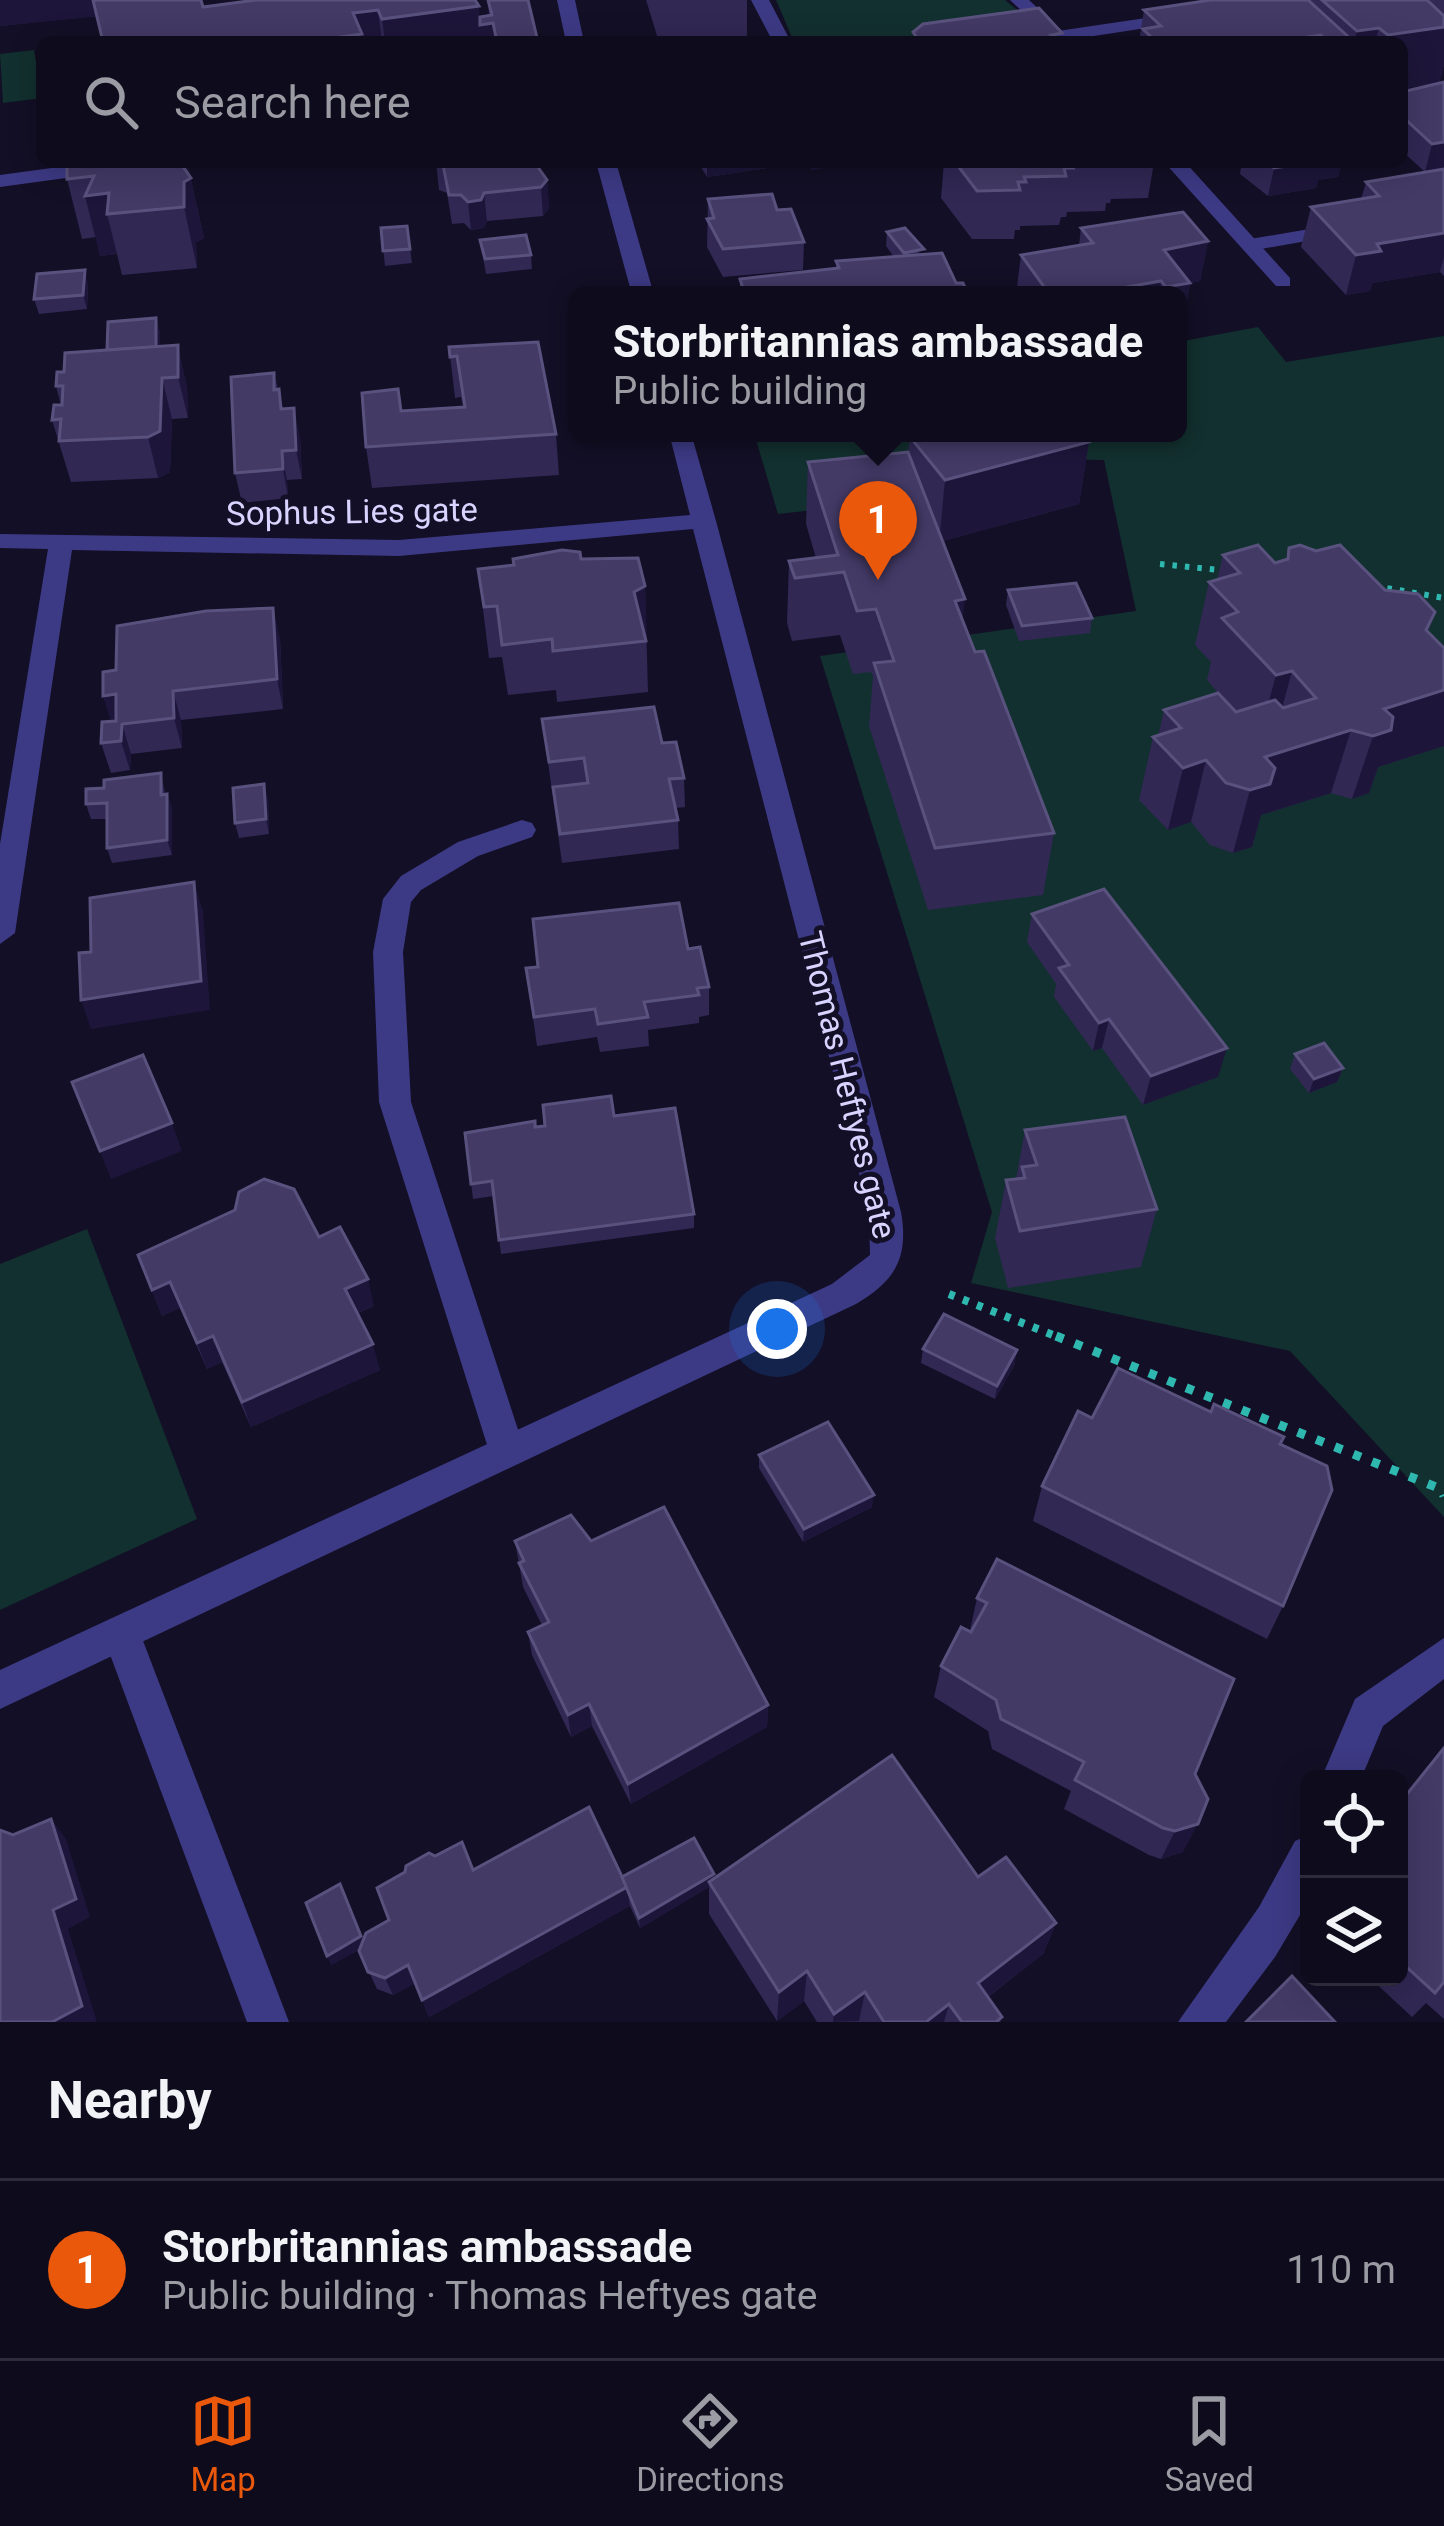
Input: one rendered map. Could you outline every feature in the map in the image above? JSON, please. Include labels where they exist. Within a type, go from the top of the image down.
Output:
[{"type":"street","points":[[566,0],[574,36]]},
{"type":"street","points":[[760,0],[779,36]]},
{"type":"street","points":[[1019,0],[1059,36]]},
{"type":"street","points":[[1079,36],[1193,16]]},
{"type":"street","points":[[0,181],[95,168]]},
{"type":"street","points":[[608,168],[640,286]]},
{"type":"street","points":[[1180,168],[1283,282]]},
{"type":"street","points":[[1250,244],[1353,228]]},
{"type":"street","name":"Thomas Heftyes gate","points":[[0,1690],[844,1294],[870,1279],[887,1261],[892,1244],[682,442]]},
{"type":"street","name":"Sophus Lies gate","points":[[0,541],[399,548],[704,521]]},
{"type":"street","points":[[0,933],[61,543]]},
{"type":"street","points":[[507,1451],[395,1102],[388,952],[397,898],[411,883],[468,849],[522,830]]},
{"type":"street","points":[[122,1633],[268,2022]]},
{"type":"street","points":[[1345,1770],[1369,1713],[1444,1656]]},
{"type":"street","points":[[1199,2022],[1239,1975],[1300,1876]]},
{"type":"path","points":[[1160,564],[1252,574]]},
{"type":"path","points":[[1368,586],[1443,600]]},
{"type":"path","points":[[949,1294],[1441,1490],[1444,1496]]},
{"type":"green space","points":[[776,0],[1005,0],[1032,22],[930,36],[791,36]]},
{"type":"green space","points":[[34,50],[36,99],[3,103],[0,54]]},
{"type":"green space","points":[[1258,327],[1286,362],[1444,336],[1444,1517],[1290,1351],[971,1283],[992,1212],[820,656],[1136,611],[1104,460],[1061,459],[895,501],[778,514],[757,442],[1187,442],[1187,340]]},
{"type":"green space","points":[[87,1229],[197,1519],[0,1610],[0,1264]]},
{"type":"building","points":[[93,0],[201,0],[203,7],[256,0],[475,0],[479,6],[382,19],[378,10],[353,13],[362,34],[348,36],[102,36]]},
{"type":"building","points":[[488,0],[528,0],[537,36],[496,36],[493,23],[480,25],[480,17],[492,15]]},
{"type":"building","points":[[1211,0],[1308,0],[1347,36],[1150,36],[1143,29],[1161,26],[1144,10]]},
{"type":"building","points":[[1322,0],[1427,0],[1444,16],[1444,27],[1388,35],[1379,28],[1357,31]]},
{"type":"building","points":[[1039,8],[1062,33],[916,36],[913,32],[923,24]]},
{"type":"building","points":[[1444,82],[1444,142],[1432,144],[1408,122],[1408,91]]},
{"type":"building","points":[[67,168],[184,168],[191,178],[184,182],[184,207],[107,214],[109,193],[85,196],[94,176],[67,179]]},
{"type":"building","points":[[444,168],[539,168],[547,180],[541,187],[484,193],[481,200],[468,202],[461,195],[449,195]]},
{"type":"building","points":[[960,168],[1064,168],[1066,176],[1024,177],[1026,182],[1018,182],[1020,190],[977,191]]},
{"type":"building","points":[[1444,169],[1444,233],[1377,244],[1381,251],[1356,255],[1311,207],[1379,196],[1366,182]]},
{"type":"building","points":[[772,194],[777,210],[791,209],[804,242],[723,249],[707,219],[714,218],[708,199]]},
{"type":"building","points":[[1183,212],[1208,241],[1164,250],[1190,283],[1043,286],[1021,255],[1093,243],[1081,228]]},
{"type":"building","points":[[407,226],[410,249],[383,251],[381,228]]},
{"type":"building","points":[[905,228],[924,249],[904,253],[887,232]]},
{"type":"building","points":[[526,235],[531,255],[485,259],[480,240]]},
{"type":"building","points":[[942,253],[956,283],[964,286],[742,286],[740,279],[839,268],[836,261]]},
{"type":"building","points":[[85,270],[83,295],[34,299],[37,274]]},
{"type":"building","points":[[156,318],[156,347],[107,350],[108,322]]},
{"type":"building","points":[[538,342],[556,434],[366,447],[362,393],[398,389],[401,411],[465,407],[457,356],[450,357],[449,347]]},
{"type":"building","points":[[178,345],[178,377],[162,378],[160,431],[148,437],[59,441],[61,419],[52,420],[54,405],[62,405],[63,386],[56,386],[57,372],[64,372],[65,353]]},
{"type":"building","points":[[274,373],[281,409],[294,408],[296,450],[282,451],[283,469],[235,473],[231,377]]},
{"type":"building","points":[[914,442],[1089,442],[945,480]]},
{"type":"building","points":[[908,452],[965,599],[955,601],[975,652],[984,651],[1054,833],[935,848],[874,663],[894,661],[876,609],[857,611],[844,572],[795,578],[789,561],[838,555],[808,462]]},
{"type":"building","points":[[1258,545],[1275,563],[1288,559],[1289,548],[1300,545],[1316,551],[1340,545],[1385,590],[1418,594],[1435,612],[1426,630],[1444,648],[1444,690],[1384,709],[1393,717],[1391,730],[1373,736],[1351,730],[1265,757],[1275,768],[1270,784],[1250,790],[1226,783],[1206,760],[1183,768],[1153,737],[1181,728],[1164,710],[1218,693],[1236,712],[1275,700],[1283,708],[1316,698],[1292,671],[1276,675],[1222,618],[1238,612],[1209,582],[1240,573],[1223,555]]},
{"type":"building","points":[[562,550],[580,552],[581,559],[638,558],[645,586],[634,592],[646,641],[553,651],[552,639],[502,645],[497,606],[484,607],[478,569],[514,565],[513,559]]},
{"type":"building","points":[[1076,583],[1092,618],[1022,626],[1008,590]]},
{"type":"building","points":[[273,608],[277,679],[173,691],[174,718],[122,724],[121,741],[101,743],[102,722],[116,721],[116,694],[103,696],[103,672],[116,670],[117,626],[206,611]]},
{"type":"building","points":[[654,707],[662,743],[676,742],[684,778],[669,779],[678,820],[560,834],[553,787],[588,783],[584,758],[549,762],[542,719]]},
{"type":"building","points":[[161,773],[161,795],[167,794],[167,840],[107,848],[107,803],[86,804],[86,789],[104,788],[104,780]]},
{"type":"building","points":[[264,784],[266,819],[235,823],[233,788]]},
{"type":"building","points":[[194,882],[201,981],[81,1000],[79,953],[91,952],[90,898]]},
{"type":"building","points":[[1104,889],[1227,1048],[1151,1076],[1109,1019],[1099,1023],[1059,968],[1069,965],[1032,914]]},
{"type":"building","points":[[679,903],[688,949],[700,947],[709,987],[697,988],[699,995],[644,1002],[648,1017],[598,1024],[595,1009],[534,1017],[526,968],[538,967],[533,919]]},
{"type":"building","points":[[1324,1043],[1343,1068],[1314,1079],[1295,1054]]},
{"type":"building","points":[[143,1055],[172,1123],[100,1151],[72,1082]]},
{"type":"building","points":[[611,1096],[614,1116],[675,1108],[694,1214],[499,1240],[492,1181],[471,1184],[465,1133],[535,1121],[535,1127],[545,1126],[543,1105]]},
{"type":"building","points":[[1125,1117],[1157,1209],[1020,1231],[1006,1180],[1025,1178],[1022,1167],[1037,1165],[1025,1130]]},
{"type":"building","points":[[264,1179],[294,1189],[319,1237],[340,1227],[368,1279],[345,1289],[373,1344],[242,1402],[213,1336],[197,1343],[170,1282],[152,1290],[138,1255],[235,1210],[239,1192]]},
{"type":"building","points":[[944,1314],[1017,1350],[997,1386],[923,1349]]},
{"type":"building","points":[[1118,1368],[1211,1412],[1214,1404],[1284,1437],[1280,1444],[1327,1466],[1332,1490],[1283,1606],[1042,1486],[1078,1411],[1092,1418]]},
{"type":"building","points":[[828,1422],[874,1495],[804,1529],[759,1455]]},
{"type":"building","points":[[664,1507],[768,1705],[628,1784],[589,1704],[568,1715],[528,1632],[549,1622],[519,1563],[524,1561],[515,1541],[571,1515],[591,1541]]},
{"type":"building","points":[[997,1559],[1234,1679],[1195,1774],[1208,1799],[1198,1824],[1175,1831],[1163,1828],[1075,1780],[1084,1762],[1001,1719],[996,1700],[941,1666],[961,1627],[971,1632],[987,1603],[977,1598]]},
{"type":"building","points":[[1444,1748],[1444,1982],[1435,1993],[1408,1968],[1408,1793]]},
{"type":"building","points":[[892,1755],[978,1877],[1006,1857],[1056,1923],[978,1983],[1002,2017],[996,2022],[962,2022],[949,2004],[926,2022],[884,2022],[865,1992],[834,2014],[807,1971],[779,1992],[709,1882]]},
{"type":"building","points":[[589,1807],[627,1887],[422,2000],[408,1965],[385,1978],[368,1972],[359,1951],[366,1933],[389,1920],[377,1888],[405,1872],[406,1866],[462,1842],[473,1870]]},
{"type":"building","points":[[51,1819],[76,1899],[53,1910],[82,2006],[52,2022],[0,2022],[0,1830],[13,1835]]},
{"type":"building","points":[[694,1838],[714,1874],[639,1918],[622,1877]]},
{"type":"building","points":[[340,1884],[361,1936],[327,1956],[306,1903]]},
{"type":"building","points":[[1292,1976],[1335,2022],[1246,2022]]},
{"type":"place","name":"Storbritannias ambassade","points":[[878,580]]}]
